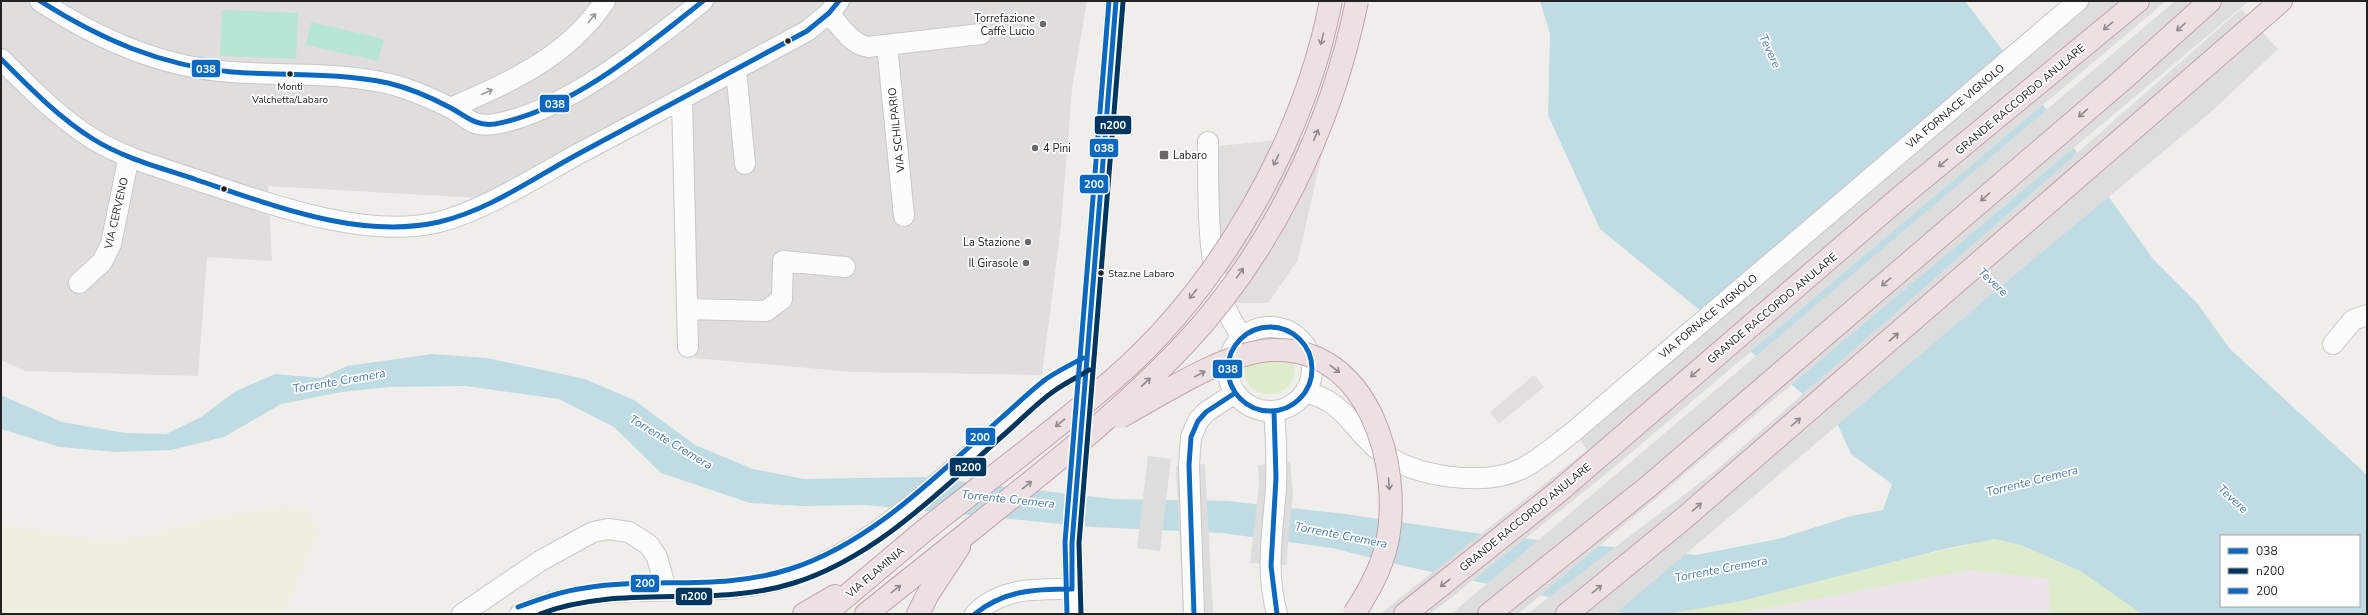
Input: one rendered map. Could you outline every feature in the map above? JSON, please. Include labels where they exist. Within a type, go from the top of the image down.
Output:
[{"type":"highway","name":"VIA FLAMINIA","points":[[825,614],[925,530],[1117,376],[1164,328],[1203,282],[1256,200],[1284,144],[1312,72],[1331,1]]},
{"type":"highway","points":[[866,614],[1092,432],[1190,338],[1242,272],[1287,199],[1315,138],[1344,56],[1357,1]]},
{"type":"highway","name":"GRANDE RACCORDO ANULARE","points":[[1405,614],[1558,492],[1898,199],[2138,1]]},
{"type":"highway","points":[[1489,614],[1655,480],[2120,82],[2210,1]]},
{"type":"highway","points":[[1567,614],[1683,519],[2256,25],[2281,1]]},
{"type":"highway","points":[[1092,432],[1217,365],[1245,354],[1287,351],[1311,356],[1330,366],[1355,389],[1374,420],[1384,447],[1390,487],[1390,518],[1384,553],[1377,575],[1354,614]]},
{"type":"highway","points":[[918,614],[928,594],[971,530]]},
{"type":"highway","points":[[804,614],[875,571]]},
{"type":"street","points":[[40,1],[94,34],[128,49],[159,59],[212,71],[324,76],[382,82],[451,108],[471,122],[481,125],[506,121],[531,113],[561,99],[631,56],[703,1]]},
{"type":"street","points":[[451,108],[504,84],[541,64],[578,35],[605,1]]},
{"type":"street","points":[[1074,614],[1072,589],[1072,543],[1080,462],[1086,364],[1116,1]]},
{"type":"street","name":"VIA FORNACE VIGNOLO","points":[[1306,392],[1329,401],[1380,452],[1411,466],[1456,478],[1488,478],[1521,469],[1573,432],[2078,1]]},
{"type":"street","points":[[1,59],[42,100],[72,125],[102,144],[129,156],[238,193],[303,212],[375,226],[419,226],[450,218],[477,208],[806,31],[834,7],[851,38],[862,46],[887,45],[981,34]]},
{"type":"street","name":"VIA SCHILPARIO","points":[[887,45],[904,216]]},
{"type":"street","points":[[736,69],[745,164]]},
{"type":"street","points":[[682,98],[688,347]]},
{"type":"street","points":[[1208,142],[1209,222],[1214,262],[1226,310],[1242,336]]},
{"type":"street","name":"VIA CERVENO","points":[[79,283],[102,262],[111,244],[129,156]]},
{"type":"street","points":[[687,309],[766,311],[782,299],[783,262],[845,267]]},
{"type":"street","points":[[2333,344],[2353,320],[2367,315]]},
{"type":"street","points":[[1267,326],[1280,327],[1293,332],[1303,342],[1310,353],[1312,366],[1311,380],[1306,392],[1297,401],[1286,408],[1274,411],[1252,407],[1235,393],[1228,376],[1229,357],[1234,346],[1242,336],[1254,329],[1267,326]]},
{"type":"street","points":[[520,614],[550,602],[582,594],[610,591],[720,590],[761,584],[781,579],[832,559],[882,527],[1051,385],[1086,364]]},
{"type":"street","points":[[1194,614],[1189,465],[1191,437],[1198,421],[1209,409],[1235,393]]},
{"type":"street","points":[[1274,411],[1276,464],[1269,564],[1271,587],[1277,614]]},
{"type":"street","points":[[462,614],[540,561],[593,532],[608,529],[629,532],[649,545],[657,557],[666,590]]},
{"type":"street","points":[[975,614],[988,602],[1006,594],[1037,589],[1072,589]]},
{"type":"shaded area","points":[[1,1],[1087,1],[1072,89],[1061,226],[1042,375],[854,372],[694,358],[687,87],[477,198],[268,186],[272,261],[207,257],[198,376],[25,371],[1,360]]},
{"type":"shaded area","name":"Labaro","points":[[1326,135],[1298,260],[1268,303],[1216,303],[1219,146]]},
{"type":"shaded area","points":[[1534,375],[1544,387],[1499,424],[1490,412]]},
{"type":"shaded area","points":[[1971,570],[2050,579],[2050,614],[1735,614]]},
{"type":"green space","points":[[222,10],[298,13],[296,59],[220,56]]},
{"type":"green space","points":[[311,22],[384,39],[378,61],[306,45]]},
{"type":"green space","points":[[1294,360],[1294,375],[1289,385],[1280,392],[1270,394],[1259,392],[1250,386],[1245,376],[1244,361]]},
{"type":"green space","points":[[284,506],[306,509],[319,532],[283,614],[1,614],[1,525],[105,542],[143,537],[218,518]]},
{"type":"green space","points":[[1995,539],[2021,545],[2080,571],[2142,614],[2050,614],[2049,579],[1971,570],[1735,614],[1668,614],[1750,597],[1913,557]]},
{"type":"water","points":[[1540,1],[1965,1],[2029,85],[2153,259],[2197,303],[2230,349],[2367,475],[2367,614],[2142,614],[2080,571],[2021,545],[1995,539],[1944,549],[1741,601],[1668,614],[1627,614],[1404,566],[1332,548],[1222,533],[1093,527],[865,505],[801,506],[750,503],[661,473],[614,427],[559,399],[465,386],[389,387],[342,392],[281,404],[224,437],[171,450],[117,452],[60,447],[1,429],[1,395],[62,422],[125,433],[166,434],[201,417],[236,391],[275,374],[321,378],[347,366],[432,354],[487,358],[585,379],[634,400],[695,445],[753,469],[804,479],[923,477],[1113,499],[1228,501],[1345,514],[1488,535],[1696,555],[1778,539],[1851,516],[1883,510],[1892,484],[1851,454],[1836,421],[1600,229],[1548,115],[1550,34]]},
{"type":"pier","points":[[2064,1],[2166,1],[1606,474],[1452,597],[1430,614],[1380,614],[1587,450],[1567,423],[1899,145]]},
{"type":"pier","points":[[2175,1],[2249,1],[1518,614],[1451,614]]},
{"type":"pier","points":[[2241,9],[2278,49],[2211,112],[1999,288],[1615,614],[1527,614],[1714,472]]},
{"type":"pier","points":[[1148,456],[1171,459],[1160,551],[1137,548]]},
{"type":"pier","points":[[1290,462],[1293,493],[1286,565],[1250,563],[1259,486],[1258,465]]},
{"type":"pier","points":[[1205,464],[1213,614],[1183,614],[1176,466]]},
{"type":"transit line","name":"038","points":[[40,1],[108,39],[156,57],[180,64],[232,72],[349,77],[388,83],[419,93],[449,107],[470,120],[482,124],[495,124],[523,117],[579,91],[631,57],[703,1]]},
{"type":"transit line","name":"038","points":[[1,59],[45,102],[68,121],[93,139],[131,158],[255,200],[316,217],[378,227],[409,226],[439,222],[458,217],[476,210],[512,192],[580,153],[807,31],[829,13],[839,1]]},
{"type":"transit line","name":"200","points":[[1067,614],[1065,542],[1109,1]]},
{"type":"transit line","name":"038","points":[[1072,589],[1072,543],[1116,1]]},
{"type":"transit line","name":"n200","points":[[1081,614],[1079,543],[1123,2]]},
{"type":"transit line","name":"038","points":[[1270,327],[1286,330],[1300,339],[1309,353],[1312,369],[1309,385],[1300,399],[1286,408],[1270,411],[1254,408],[1240,399],[1231,385],[1228,369],[1231,353],[1240,339],[1254,330],[1270,327]]},
{"type":"transit line","name":"200","points":[[518,607],[559,593],[576,589],[636,583],[714,582],[765,576],[790,569],[820,557],[849,542],[876,525],[927,484],[1046,379],[1083,358]]},
{"type":"transit line","name":"n200","points":[[540,614],[571,605],[602,600],[634,597],[699,596],[763,591],[794,583],[824,571],[881,539],[908,519],[1042,400],[1058,388],[1089,370]]},
{"type":"transit line","name":"038","points":[[1194,614],[1189,465],[1191,437],[1198,421],[1206,412],[1235,393]]},
{"type":"transit line","name":"038","points":[[1274,411],[1276,478],[1271,566],[1277,614]]},
{"type":"transit line","name":"038","points":[[975,614],[997,600],[1021,592],[1072,589]]},
{"type":"place","name":"Torrefazione Caffè Lucio","points":[[1043,24]]},
{"type":"place","name":"Monti Valchetta/Labaro","points":[[290,74]]},
{"type":"place","name":"4 Pini","points":[[1035,148]]},
{"type":"place","name":"Labaro","points":[[1164,155]]},
{"type":"place","name":"La Stazione","points":[[1028,242]]},
{"type":"place","name":"Il Girasole","points":[[1026,263]]},
{"type":"place","name":"Staz.ne Labaro","points":[[1101,273]]},
{"type":"water label","name":"Tevere","points":[[1770,51]]},
{"type":"water label","name":"Tevere","points":[[1993,282]]},
{"type":"water label","name":"Torrente Cremera","points":[[339,381]]},
{"type":"water label","name":"Torrente Cremera","points":[[671,442]]},
{"type":"water label","name":"Torrente Cremera","points":[[2032,481]]},
{"type":"water label","name":"Torrente Cremera","points":[[1008,499]]},
{"type":"water label","name":"Tevere","points":[[2233,499]]},
{"type":"water label","name":"Torrente Cremera","points":[[1341,535]]},
{"type":"water label","name":"Torrente Cremera","points":[[1721,569]]}]
